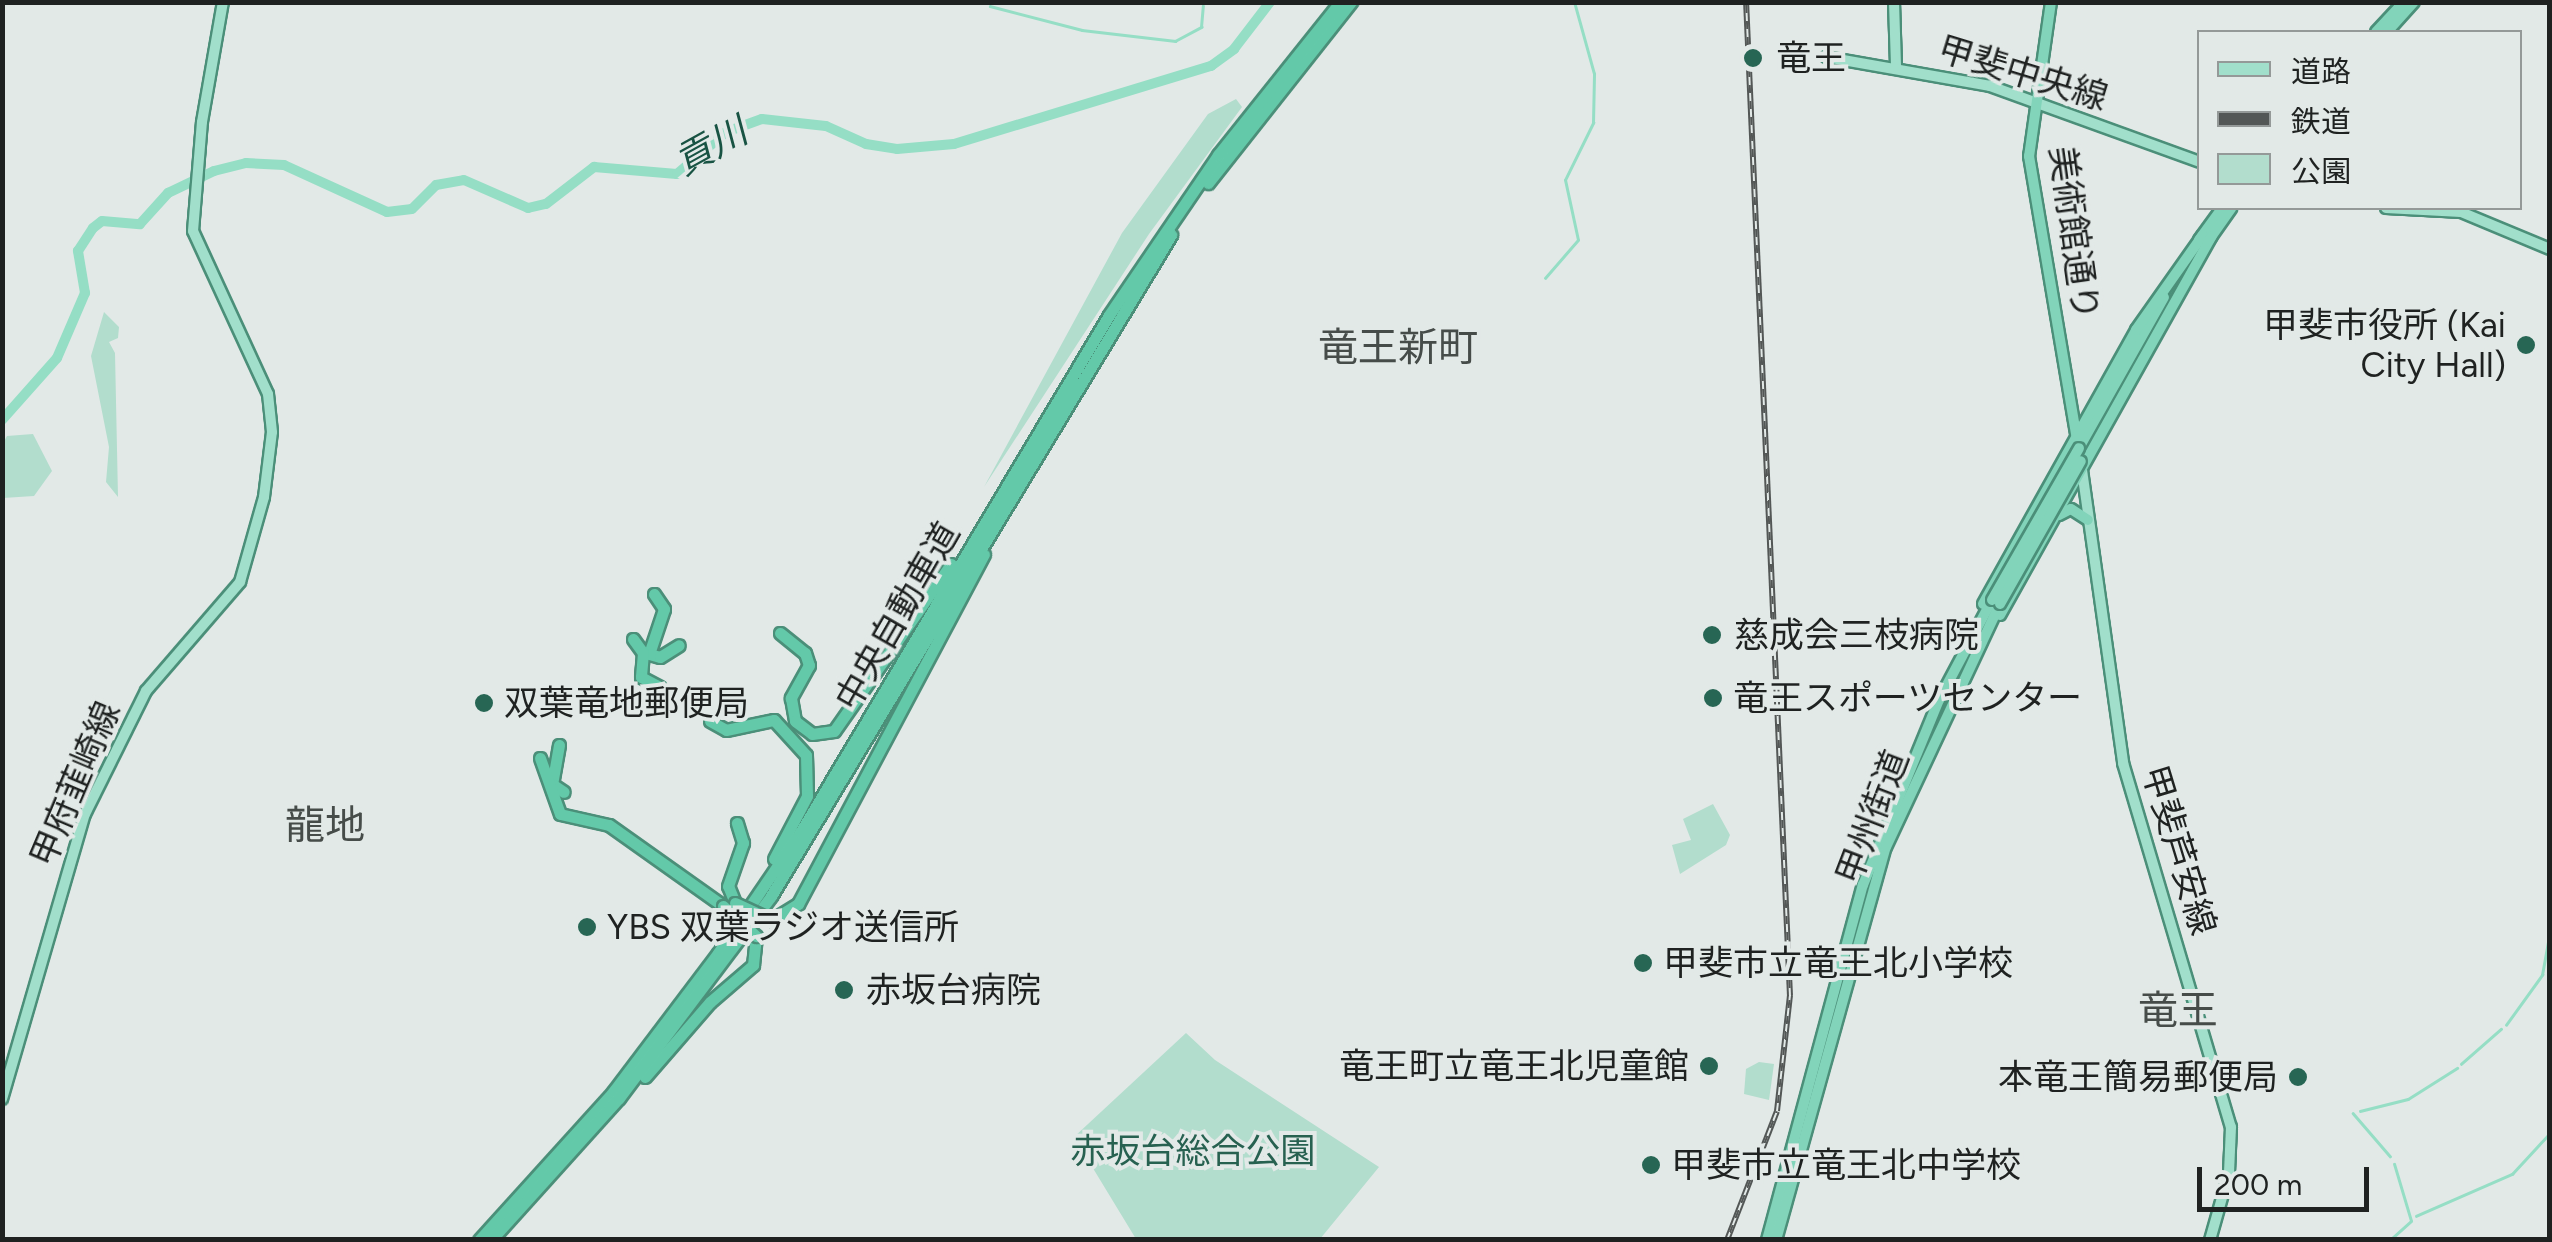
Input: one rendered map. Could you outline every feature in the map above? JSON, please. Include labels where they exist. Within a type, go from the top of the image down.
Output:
[{"type":"highway","name":"中央自動車道","points":[[480,1240],[613,1092],[718,953],[819,802],[1016,467],[1187,199],[1340,2]]},
{"type":"highway","name":"中央自動車道","points":[[491,1240],[572,1153],[771,896],[1038,447],[1192,204],[1351,2]]},
{"type":"highway","name":"美術館通り","points":[[2051,2],[2036,101],[2031,171],[2082,470]]},
{"type":"highway","points":[[2378,30],[2404,2]]},
{"type":"highway","points":[[2389,30],[2414,2]]},
{"type":"highway","points":[[1940,720],[2057,516],[2221,210]]},
{"type":"highway","points":[[2207,235],[2230,210]]},
{"type":"highway","name":"甲州街道","points":[[1939,700],[2207,235]]},
{"type":"highway","name":"甲州街道","points":[[1767,1240],[1858,901],[1939,700],[1945,676],[2167,279],[2207,235]]},
{"type":"highway","points":[[2071,395],[2084,405],[2095,403]]},
{"type":"highway","points":[[540,758],[554,807],[609,825],[729,905],[772,920],[798,904],[1038,447]]},
{"type":"highway","points":[[780,633],[802,648],[809,665],[791,698],[795,722],[812,734],[834,731],[1016,467]]},
{"type":"highway","points":[[2057,516],[2071,509],[2088,520]]},
{"type":"highway","points":[[654,594],[664,609],[650,654],[660,657],[679,645]]},
{"type":"highway","name":"甲州街道","points":[[1776,1240],[1880,867],[1940,720],[1996,602]]},
{"type":"highway","points":[[633,639],[643,652],[641,677],[660,687]]},
{"type":"highway","points":[[710,722],[726,730],[774,720],[801,746],[809,776],[791,829],[718,953]]},
{"type":"highway","points":[[559,744],[552,784],[565,790],[562,807],[575,817]]},
{"type":"highway","points":[[572,1153],[710,1002],[752,965],[756,936],[729,905],[728,879],[744,843],[737,824]]},
{"type":"main road","name":"甲府韮崎線","points":[[2,1098],[85,814],[146,691],[240,581],[258,524],[272,432],[268,394],[196,239],[202,122],[223,2]]},
{"type":"main road","points":[[1894,2],[1896,66]]},
{"type":"main road","name":"甲斐中央線","points":[[1826,56],[1896,66],[2036,101],[2197,161]]},
{"type":"main road","points":[[2424,210],[2461,212],[2550,250]]},
{"type":"main road","name":"甲斐芦安線","points":[[2082,470],[2123,764],[2231,1127],[2227,1184],[2210,1240]]},
{"type":"green space","points":[[1236,99],[1242,107],[1149,234],[984,487],[1122,233],[1208,114]]},
{"type":"green space","points":[[104,312],[119,327],[118,338],[109,342],[115,353],[118,497],[106,482],[109,447],[91,356]]},
{"type":"green space","points":[[33,434],[52,471],[34,496],[3,498],[3,443],[7,436]]},
{"type":"green space","points":[[1713,804],[1730,835],[1726,845],[1680,874],[1672,845],[1691,840],[1683,819]]},
{"type":"green space","name":"赤坂台総合公園","points":[[1186,1033],[1215,1060],[1379,1167],[1320,1239],[1136,1239],[1074,1137]]},
{"type":"green space","points":[[1759,1062],[1774,1064],[1769,1100],[1744,1094],[1746,1069]]},
{"type":"waterway","name":"貢川","points":[[2,420],[57,358],[85,293],[78,251],[93,228],[102,221],[140,224],[168,193],[214,171],[246,163],[284,165],[387,212],[412,209],[436,185],[464,180],[528,208],[546,204],[594,167],[677,174],[726,132],[762,119],[826,126],[866,144],[897,149],[954,144],[1211,66],[1234,49],[1270,2]]},
{"type":"waterway","points":[[1545,278],[1578,240],[1565,180],[1593,123],[1594,74],[1574,2]]},
{"type":"waterway","points":[[990,6],[1082,30],[1175,41],[1201,27],[1203,6]]},
{"type":"waterway","points":[[2506,1025],[2542,975],[2550,931]]},
{"type":"waterway","points":[[2461,1064],[2501,1029]]},
{"type":"waterway","points":[[2360,1111],[2408,1099],[2457,1068]]},
{"type":"waterway","points":[[2353,1113],[2390,1156]]},
{"type":"waterway","points":[[2416,1216],[2512,1174],[2550,1133]]},
{"type":"waterway","points":[[2390,1240],[2411,1221],[2394,1164]]},
{"type":"railway","points":[[1727,1240],[1777,1111],[1790,996],[1746,2]]},
{"type":"place","name":"竜王","points":[[1753,58]]},
{"type":"place","name":"甲斐市役所 (Kai City Hall)","points":[[2526,345]]},
{"type":"place","name":"慈成会三枝病院","points":[[1712,635]]},
{"type":"place","name":"竜王スポーツセンター","points":[[1713,698]]},
{"type":"place","name":"双葉竜地郵便局","points":[[484,703]]},
{"type":"place","name":"YBS 双葉ラジオ送信所","points":[[587,927]]},
{"type":"place","name":"甲斐市立竜王北小学校","points":[[1643,963]]},
{"type":"place","name":"赤坂台病院","points":[[844,990]]},
{"type":"place","name":"竜王町立竜王北児童館","points":[[1709,1066]]},
{"type":"place","name":"本竜王簡易郵便局","points":[[2298,1077]]},
{"type":"place","name":"甲斐市立竜王北中学校","points":[[1651,1165]]},
{"type":"district","name":"竜王新町","points":[[1398,347]]},
{"type":"district","name":"龍地","points":[[325,825]]},
{"type":"district","name":"竜王","points":[[2178,1010]]}]
